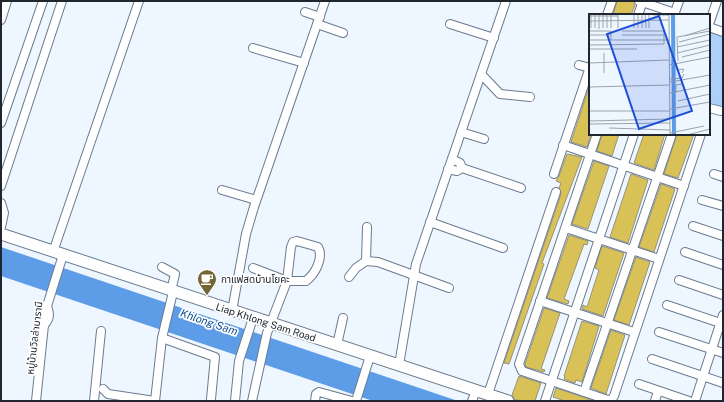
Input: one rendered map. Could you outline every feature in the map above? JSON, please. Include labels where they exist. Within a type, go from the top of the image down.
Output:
[{"type":"main road","name":"Liap Khlong Sam Road","points":[[1,234],[59,256],[232,311],[252,322],[270,329],[337,345],[399,366],[474,396],[488,394],[508,401]]},
{"type":"street","points":[[1,20],[8,1]]},
{"type":"street","points":[[1,124],[43,1]]},
{"type":"street","points":[[1,186],[62,1]]},
{"type":"street","name":"หมู่บ้านวิลล่าบารานี","points":[[36,401],[44,325],[48,321],[49,316],[47,306],[59,256],[139,1]]},
{"type":"street","points":[[232,311],[246,234],[256,200],[325,1]]},
{"type":"street","points":[[399,366],[413,275],[506,1]]},
{"type":"street","points":[[608,14],[612,1]]},
{"type":"street","points":[[638,14],[641,1],[675,14],[679,1]]},
{"type":"street","points":[[710,22],[717,1]]},
{"type":"street","points":[[305,12],[343,33]]},
{"type":"street","points":[[450,24],[494,38]]},
{"type":"street","points":[[710,26],[723,32]]},
{"type":"street","points":[[253,48],[304,63]]},
{"type":"street","points":[[579,65],[589,68]]},
{"type":"street","points":[[554,174],[589,71]]},
{"type":"street","points":[[481,74],[500,94],[515,97],[530,97]]},
{"type":"street","points":[[710,109],[721,111]]},
{"type":"street","points":[[461,132],[484,139]]},
{"type":"street","points":[[598,135],[519,364],[522,371],[611,400],[701,135]]},
{"type":"street","points":[[545,401],[634,135]]},
{"type":"street","points":[[584,392],[672,135]]},
{"type":"street","points":[[563,145],[684,186]]},
{"type":"street","points":[[452,159],[460,163],[462,168],[522,188]]},
{"type":"street","points":[[448,169],[457,171],[462,168]]},
{"type":"street","points":[[714,174],[723,177]]},
{"type":"street","points":[[222,190],[256,200]]},
{"type":"street","points":[[488,394],[556,192]]},
{"type":"street","points":[[702,200],[723,206]]},
{"type":"street","points":[[1,203],[4,213],[1,227]]},
{"type":"street","points":[[430,222],[504,248]]},
{"type":"street","points":[[693,226],[723,236]]},
{"type":"street","points":[[366,261],[367,227]]},
{"type":"street","points":[[566,228],[659,259]]},
{"type":"street","points":[[252,401],[258,369],[287,281],[290,247],[293,242],[297,241],[318,247],[320,254],[316,270],[306,280],[287,281],[253,268]]},
{"type":"street","points":[[684,252],[723,265]]},
{"type":"street","points":[[349,277],[356,268],[366,261],[378,262],[450,288]]},
{"type":"street","points":[[103,389],[108,394],[155,401],[162,336],[175,274],[162,267]]},
{"type":"street","points":[[679,280],[723,295]]},
{"type":"street","points":[[540,301],[634,332]]},
{"type":"street","points":[[639,384],[690,401],[712,350],[722,321],[667,305]]},
{"type":"street","points":[[337,345],[342,318]]},
{"type":"street","points":[[235,401],[240,361],[252,322]]},
{"type":"street","points":[[94,401],[101,331]]},
{"type":"street","points":[[659,332],[723,353]]},
{"type":"street","points":[[162,336],[215,356],[211,399]]},
{"type":"street","points":[[316,401],[316,394],[319,392],[355,401],[370,356]]},
{"type":"street","points":[[652,360],[723,383]]},
{"type":"street","points":[[695,401],[701,375]]},
{"type":"street","points":[[655,401],[658,391]]},
{"type":"shaded area","points":[[710,29],[723,34],[722,110],[710,105]]},
{"type":"water","name":"Khlong Sam","points":[[1,247],[458,401],[373,401],[1,276]]},
{"type":"building","points":[[617,1],[634,1],[635,5],[631,14],[613,14]]},
{"type":"building","points":[[589,87],[589,135],[591,135],[587,147],[571,142]]},
{"type":"building","points":[[602,135],[619,135],[612,156],[597,151]]},
{"type":"building","points":[[644,135],[665,135],[654,170],[634,163]]},
{"type":"building","points":[[677,135],[694,135],[678,178],[664,174]]},
{"type":"building","points":[[567,154],[582,157],[542,263],[544,264],[509,364],[504,363],[561,194],[559,188],[561,183],[556,181]]},
{"type":"building","points":[[594,161],[609,166],[588,229],[572,224]]},
{"type":"building","points":[[631,174],[648,180],[628,243],[610,237]]},
{"type":"building","points":[[661,184],[675,189],[654,252],[639,247]]},
{"type":"building","points":[[569,235],[588,241],[587,245],[584,244],[564,299],[569,301],[568,304],[547,298]]},
{"type":"building","points":[[602,246],[624,253],[603,316],[582,309],[583,305],[587,307],[599,270],[595,268]]},
{"type":"building","points":[[636,257],[650,262],[629,325],[614,320]]},
{"type":"building","points":[[544,308],[560,313],[541,369],[545,370],[544,372],[526,367],[525,364]]},
{"type":"building","points":[[582,321],[599,326],[582,382],[576,380],[575,383],[564,379],[564,376]]},
{"type":"building","points":[[611,330],[625,335],[606,394],[591,388]]},
{"type":"building","points":[[519,376],[541,383],[535,401],[515,400],[512,395]]},
{"type":"building","points":[[556,388],[594,401],[565,401],[553,397]]},
{"type":"place","name":"กาแฟสดบ้านโยคะ","points":[[207,296]]}]
